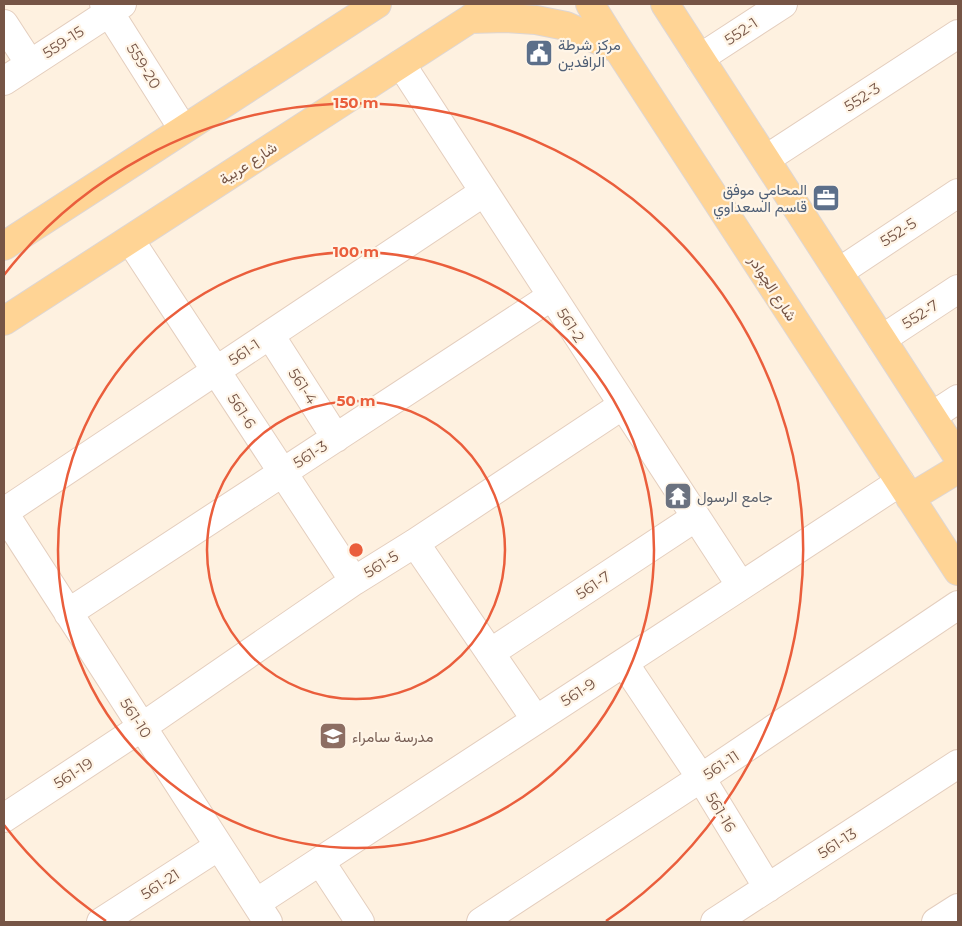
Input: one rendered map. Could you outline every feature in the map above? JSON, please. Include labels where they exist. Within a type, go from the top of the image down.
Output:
[{"type":"main road","points":[[4,246],[377,4]]},
{"type":"main road","name":"شارع الچوادر","points":[[590,4],[958,571]]},
{"type":"main road","points":[[665,4],[958,457]]},
{"type":"main road","points":[[480,11],[506,18],[536,20],[566,26],[618,49]]},
{"type":"main road","name":"شارع عربية","points":[[4,321],[480,11]]},
{"type":"main road","points":[[905,490],[958,469]]},
{"type":"street","name":"552-1","points":[[700,58],[782,4]]},
{"type":"street","name":"559-20","points":[[112,6],[183,129]]},
{"type":"street","name":"559-15","points":[[4,81],[112,6]]},
{"type":"street","points":[[4,24],[30,64]]},
{"type":"street","name":"552-3","points":[[766,159],[958,34]]},
{"type":"street","name":"561-2","points":[[400,64],[741,586]]},
{"type":"street","name":"561-1","points":[[4,512],[484,192]]},
{"type":"street","name":"552-5","points":[[838,272],[958,193]]},
{"type":"street","name":"561-6","points":[[130,240],[354,582]]},
{"type":"street","name":"552-7","points":[[882,339],[958,289]]},
{"type":"street","name":"561-3","points":[[68,613],[552,296]]},
{"type":"street","name":"561-4","points":[[270,335],[336,438]]},
{"type":"street","points":[[932,416],[958,399]]},
{"type":"street","name":"561-5","points":[[142,727],[354,582],[623,405]]},
{"type":"street","name":"561-9","points":[[262,913],[320,861],[741,586],[905,490]]},
{"type":"street","name":"561-10","points":[[4,512],[262,913]]},
{"type":"street","name":"561-7","points":[[490,653],[696,517]]},
{"type":"street","points":[[415,543],[536,720]]},
{"type":"street","name":"561-11","points":[[482,922],[701,778],[958,605]]},
{"type":"street","name":"561-16","points":[[624,662],[701,778],[768,888]]},
{"type":"street","name":"561-19","points":[[4,818],[142,727]]},
{"type":"street","name":"561-13","points":[[715,922],[958,764]]},
{"type":"street","name":"561-21","points":[[101,922],[219,846]]},
{"type":"street","points":[[320,861],[360,922]]},
{"type":"street","points":[[936,922],[958,908]]},
{"type":"place","name":"مركز شرطة الرافدين","points":[[539,53]]},
{"type":"place","name":"المحامي موفق قاسم السعداوي","points":[[826,198]]},
{"type":"place","name":"جامع الرسول","points":[[678,496]]},
{"type":"place","name":"مدرسة سامراء","points":[[333,736]]}]
